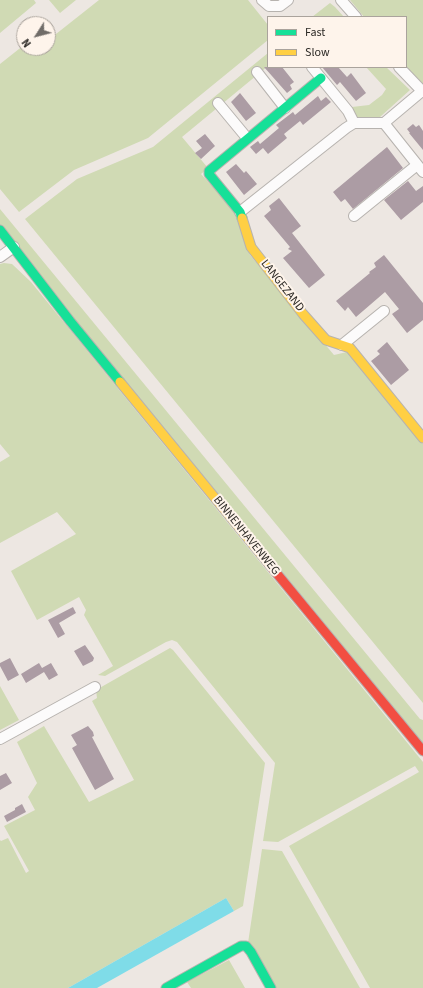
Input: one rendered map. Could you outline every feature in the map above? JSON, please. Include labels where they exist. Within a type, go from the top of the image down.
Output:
[{"type":"street","points":[[262,0],[269,6],[280,6],[288,0]]},
{"type":"street","points":[[341,0],[355,16]]},
{"type":"street","points":[[313,68],[348,111],[354,124]]},
{"type":"street","points":[[240,212],[346,128],[354,124],[384,123],[422,92],[399,68]]},
{"type":"street","points":[[256,72],[285,108]]},
{"type":"street","name":"LANGEZAND","points":[[321,78],[247,138],[209,171],[209,174],[240,212],[251,247],[302,314],[326,340],[342,344],[350,348],[423,437]]},
{"type":"street","points":[[218,103],[247,138]]},
{"type":"street","points":[[354,216],[420,168],[384,123]]},
{"type":"street","name":"BINNENHAVENWEG","points":[[0,230],[7,252]]},
{"type":"street","name":"BINNENHAVENWEG","points":[[0,242],[7,252],[70,321],[423,751]]},
{"type":"street","points":[[342,344],[384,311]]},
{"type":"street","points":[[0,739],[95,686]]},
{"type":"street","points":[[166,988],[241,946],[246,946],[251,952],[271,988]]},
{"type":"green space","points":[[0,0],[34,0],[36,3],[20,16],[16,16],[16,20],[0,33]]},
{"type":"green space","points":[[49,0],[76,0],[60,13]]},
{"type":"green space","points":[[99,0],[248,0],[267,24],[267,41],[148,138],[74,170],[19,212],[0,189],[0,64],[16,51],[16,56],[56,56],[56,34]]},
{"type":"green space","points":[[350,0],[423,0],[423,85],[406,68],[407,16],[363,16]]},
{"type":"green space","points":[[330,3],[343,16],[313,16]]},
{"type":"green space","points":[[267,54],[267,67],[182,137],[208,168],[201,174],[240,217],[250,255],[334,355],[347,352],[423,444],[423,703],[25,219],[77,179],[153,147]]},
{"type":"green space","points":[[367,68],[387,68],[410,90],[380,117],[356,119],[352,107],[369,105],[382,95],[386,89]]},
{"type":"green space","points":[[0,209],[420,719],[423,720],[423,743],[0,228]]},
{"type":"green space","points":[[0,264],[12,264],[31,282],[423,762],[423,988],[370,988],[289,846],[419,772],[415,766],[278,842],[263,841],[275,763],[177,642],[172,640],[166,642],[105,676],[98,675],[113,666],[84,615],[86,610],[79,597],[37,620],[11,571],[76,534],[57,512],[0,543],[0,462],[10,456],[0,444]]},
{"type":"green space","points":[[170,648],[265,763],[243,906],[234,911],[226,898],[68,988],[0,988],[0,840],[1,841],[8,838],[26,873],[29,871],[4,826],[35,810],[28,797],[37,783],[17,742],[44,726],[89,802],[134,780],[92,701],[97,698],[96,690]]},
{"type":"green space","points":[[0,686],[19,720],[0,730]]},
{"type":"green space","points":[[262,849],[282,851],[360,988],[275,988],[248,943]]},
{"type":"green space","points":[[229,960],[245,988],[191,988],[187,982]]},
{"type":"water","points":[[226,898],[234,911],[97,988],[68,988]]},
{"type":"building","points":[[264,67],[283,68],[294,82],[290,85],[292,89],[287,93]]},
{"type":"building","points":[[323,68],[339,68],[347,77],[351,73],[366,93],[356,101],[340,82],[337,85]]},
{"type":"building","points":[[240,93],[256,113],[246,121],[231,102]]},
{"type":"building","points":[[318,96],[321,101],[326,97],[331,102],[303,125],[300,121],[284,134],[287,138],[268,154],[263,148],[256,154],[250,147],[258,141],[260,144],[279,128],[276,125],[293,112],[295,115]]},
{"type":"building","points":[[413,124],[416,127],[419,125],[423,131],[423,150],[407,129]]},
{"type":"building","points":[[205,134],[215,146],[201,159],[195,153],[202,148],[196,141]]},
{"type":"building","points":[[387,147],[403,168],[353,209],[345,199],[341,202],[333,192]]},
{"type":"building","points":[[236,164],[244,173],[246,171],[257,184],[244,195],[226,172]]},
{"type":"building","points":[[408,181],[416,191],[423,186],[423,202],[401,220],[384,200]]},
{"type":"building","points":[[279,198],[301,226],[292,233],[325,275],[309,288],[283,258],[292,251],[288,249],[290,247],[264,216],[271,210],[269,206]]},
{"type":"building","points":[[384,255],[423,303],[423,320],[407,333],[392,314],[399,309],[385,292],[356,317],[348,307],[345,311],[336,301],[370,273],[369,272],[376,267],[374,263]]},
{"type":"building","points":[[387,342],[409,370],[391,385],[371,361],[380,354],[377,351]]},
{"type":"building","points":[[73,607],[76,613],[59,623],[65,634],[58,638],[48,620]]},
{"type":"building","points":[[85,645],[94,658],[93,661],[83,666],[74,651]]},
{"type":"building","points":[[10,658],[19,675],[8,681],[0,666],[0,663]]},
{"type":"building","points":[[39,663],[42,668],[51,663],[58,675],[49,680],[44,672],[26,683],[21,674]]},
{"type":"building","points":[[88,726],[93,732],[94,736],[92,737],[114,779],[95,790],[72,748],[77,745],[71,735]]},
{"type":"building","points":[[6,773],[12,783],[0,790],[0,776]]},
{"type":"building","points":[[22,804],[26,812],[7,822],[4,816]]},
{"type":"traffic: fast","points":[[242,218],[240,212],[209,174],[209,171],[321,78]]},
{"type":"traffic: fast","points":[[0,230],[70,321],[120,382]]},
{"type":"traffic: fast","points":[[166,988],[241,946],[246,946],[251,952],[271,988]]},
{"type":"traffic: slow","points":[[242,218],[251,247],[303,314],[326,340],[350,348],[423,438]]},
{"type":"traffic: slow","points":[[120,382],[269,564]]},
{"type":"traffic: jam","points":[[269,564],[423,751]]}]
